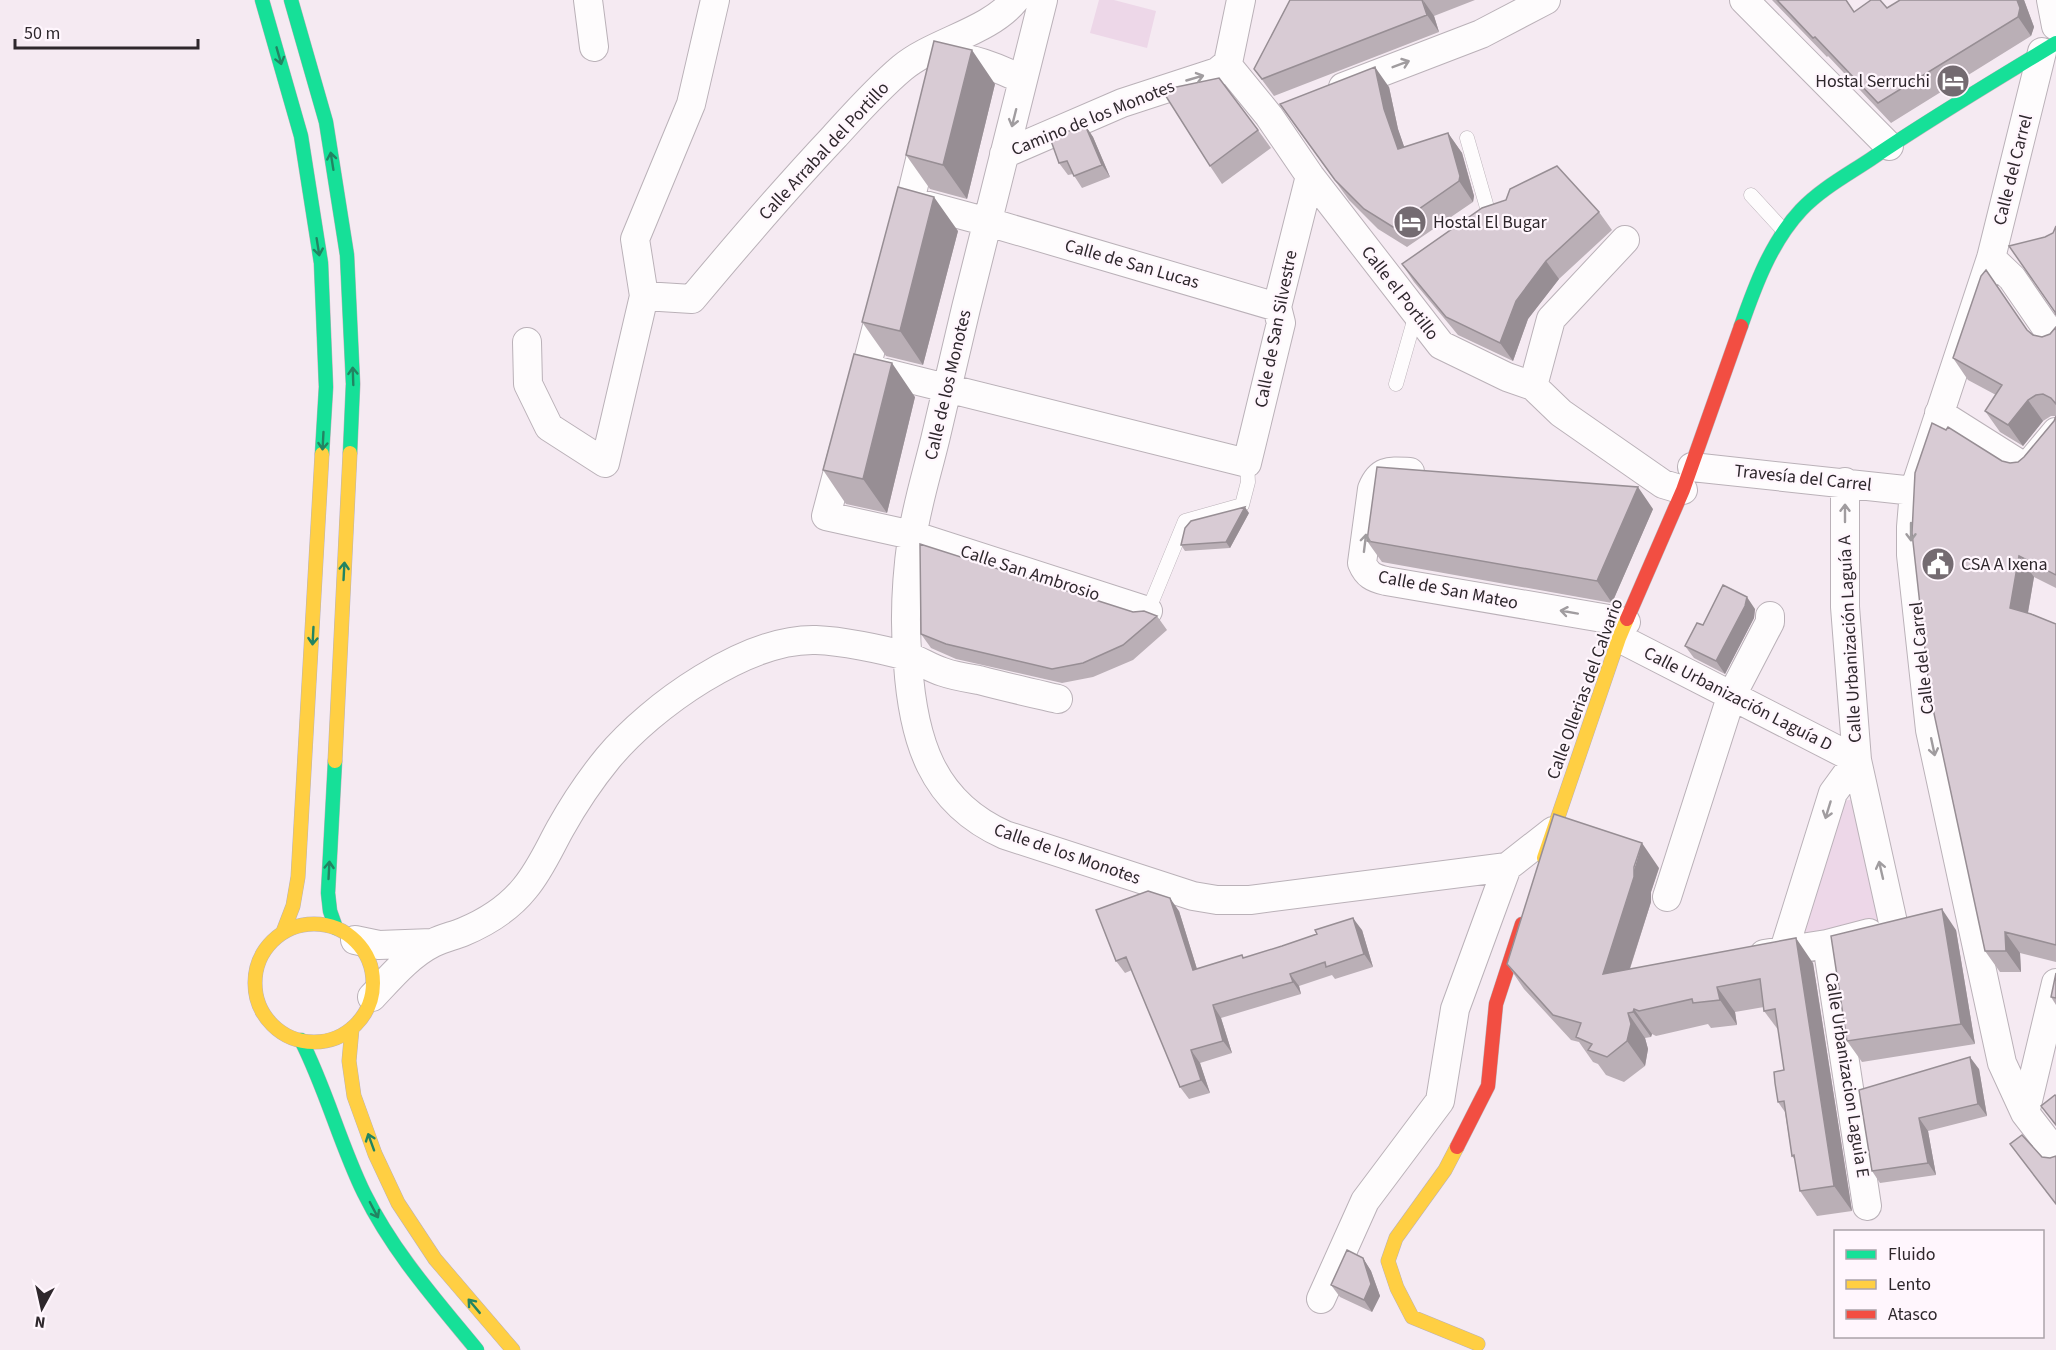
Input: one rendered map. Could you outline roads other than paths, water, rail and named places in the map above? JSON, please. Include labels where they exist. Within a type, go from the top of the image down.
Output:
[{"type":"main road","points":[[262,0],[302,136],[321,263],[326,387],[298,877],[293,906],[283,932]]},
{"type":"main road","points":[[291,0],[326,122],[347,255],[353,384],[328,893],[330,911],[345,934],[365,952],[374,981],[372,997],[365,1014],[352,1028],[337,1037],[319,1042],[301,1040],[283,1033],[268,1019],[258,1002],[255,983],[258,963],[268,946],[283,932],[300,925],[318,924],[345,934]]},
{"type":"main road","name":"Calle Ollerias del Calvario","points":[[1539,874],[1622,630],[1755,285],[1784,231],[1800,211],[1820,193],[1890,146],[2049,47]]},
{"type":"main road","points":[[1478,1344],[1412,1317],[1397,1288],[1388,1261],[1396,1238],[1444,1170],[1488,1086],[1496,1004],[1528,907]]},
{"type":"main road","points":[[352,1028],[349,1061],[354,1096],[375,1154],[399,1203],[435,1259],[513,1350]]},
{"type":"main road","points":[[301,1040],[361,1186],[386,1232],[416,1277],[477,1350]]},
{"type":"street","points":[[588,0],[594,47]]},
{"type":"street","points":[[527,342],[528,384],[549,427],[605,463],[644,296],[635,239],[691,104],[714,0]]},
{"type":"street","name":"Calle Arrabal del Portillo","points":[[644,296],[692,299],[783,191],[883,86],[904,67],[932,50],[981,26],[1015,0]]},
{"type":"street","name":"Camino de los Monotes","points":[[1004,154],[1043,0]]},
{"type":"street","points":[[1228,63],[1241,0]]},
{"type":"street","points":[[1269,116],[1480,34],[1546,0]]},
{"type":"street","points":[[1744,0],[1890,146]]},
{"type":"street","points":[[2051,0],[2056,26]]},
{"type":"street","name":"Calle del Carrel","points":[[2049,47],[1991,258],[1914,491],[1911,555],[1930,730],[1957,912],[2002,1063],[2025,1113],[2056,1153]]},
{"type":"street","points":[[939,81],[945,59],[952,57],[1001,68],[1023,80]]},
{"type":"street","name":"Camino de los Monotes","points":[[1004,154],[1122,103],[1217,72],[1228,63]]},
{"type":"street","name":"Calle el Portillo","points":[[1228,63],[1269,116],[1310,176],[1400,273],[1416,314],[1441,345],[1507,377],[1533,386],[1561,413],[1680,480]]},
{"type":"street","points":[[931,114],[866,368],[1246,463]]},
{"type":"street","name":"Calle de los Monotes","points":[[1004,154],[912,535],[906,591],[910,701],[918,737],[932,768],[951,797],[966,812],[986,826],[1005,835],[1193,896],[1235,902],[1508,867]]},
{"type":"street","name":"Calle de San Silvestre","points":[[1246,463],[1281,323],[1277,307],[1310,176]]},
{"type":"street","name":"Calle de San Lucas","points":[[910,201],[1277,307]]},
{"type":"street","points":[[1533,386],[1551,318],[1624,240]]},
{"type":"street","points":[[1991,258],[2021,251]]},
{"type":"street","points":[[1991,258],[2012,278],[2056,342]]},
{"type":"street","name":"Calle San Ambrosio","points":[[866,368],[826,516],[912,535],[1148,611]]},
{"type":"street","points":[[1939,413],[2026,468],[2056,432]]},
{"type":"street","name":"Calle de San Mateo","points":[[1439,475],[1392,471],[1376,479],[1372,489],[1362,563],[1366,572],[1386,581],[1622,630]]},
{"type":"street","points":[[1626,488],[1680,480]]},
{"type":"street","name":"Travesía del Carrel","points":[[1680,480],[1845,482],[1914,491]]},
{"type":"street","name":"Calle Urbanización Laguía A","points":[[1827,944],[1904,925],[1857,760],[1845,607],[1845,482]]},
{"type":"street","points":[[1667,897],[1731,697],[1770,622],[1770,616]]},
{"type":"street","name":"Calle Urbanización Laguía D","points":[[1622,630],[1731,697],[1857,760]]},
{"type":"street","points":[[372,997],[406,962],[432,943],[489,919],[513,901],[543,862],[586,787],[609,756],[636,728],[667,703],[704,678],[747,656],[779,644],[799,640],[841,643],[907,656],[943,672],[1058,699]]},
{"type":"street","points":[[1784,950],[1833,793],[1857,760]]},
{"type":"street","points":[[1321,1299],[1365,1201],[1440,1101],[1455,1009],[1508,867],[1553,831]]},
{"type":"street","points":[[345,934],[379,945],[432,943]]},
{"type":"street","points":[[1738,959],[1827,944]]},
{"type":"street","name":"Calle Urbanizacion Laguia E","points":[[1827,944],[1867,1206]]},
{"type":"street","points":[[2025,1113],[2049,1036],[2056,983]]},
{"type":"lane","points":[[1467,138],[1488,214]]},
{"type":"lane","points":[[1751,195],[1784,231]]},
{"type":"lane","points":[[1396,384],[1416,314]]},
{"type":"lane","name":"Calle de San Silvestre","points":[[1148,611],[1185,521],[1242,505],[1248,482],[1246,463]]},
{"type":"place","name":"Hostal Serruchi","points":[[1953,81]]},
{"type":"place","name":"Hostal El Bugar","points":[[1410,222]]},
{"type":"place","name":"CSA A Ixena","points":[[1938,564]]}]
